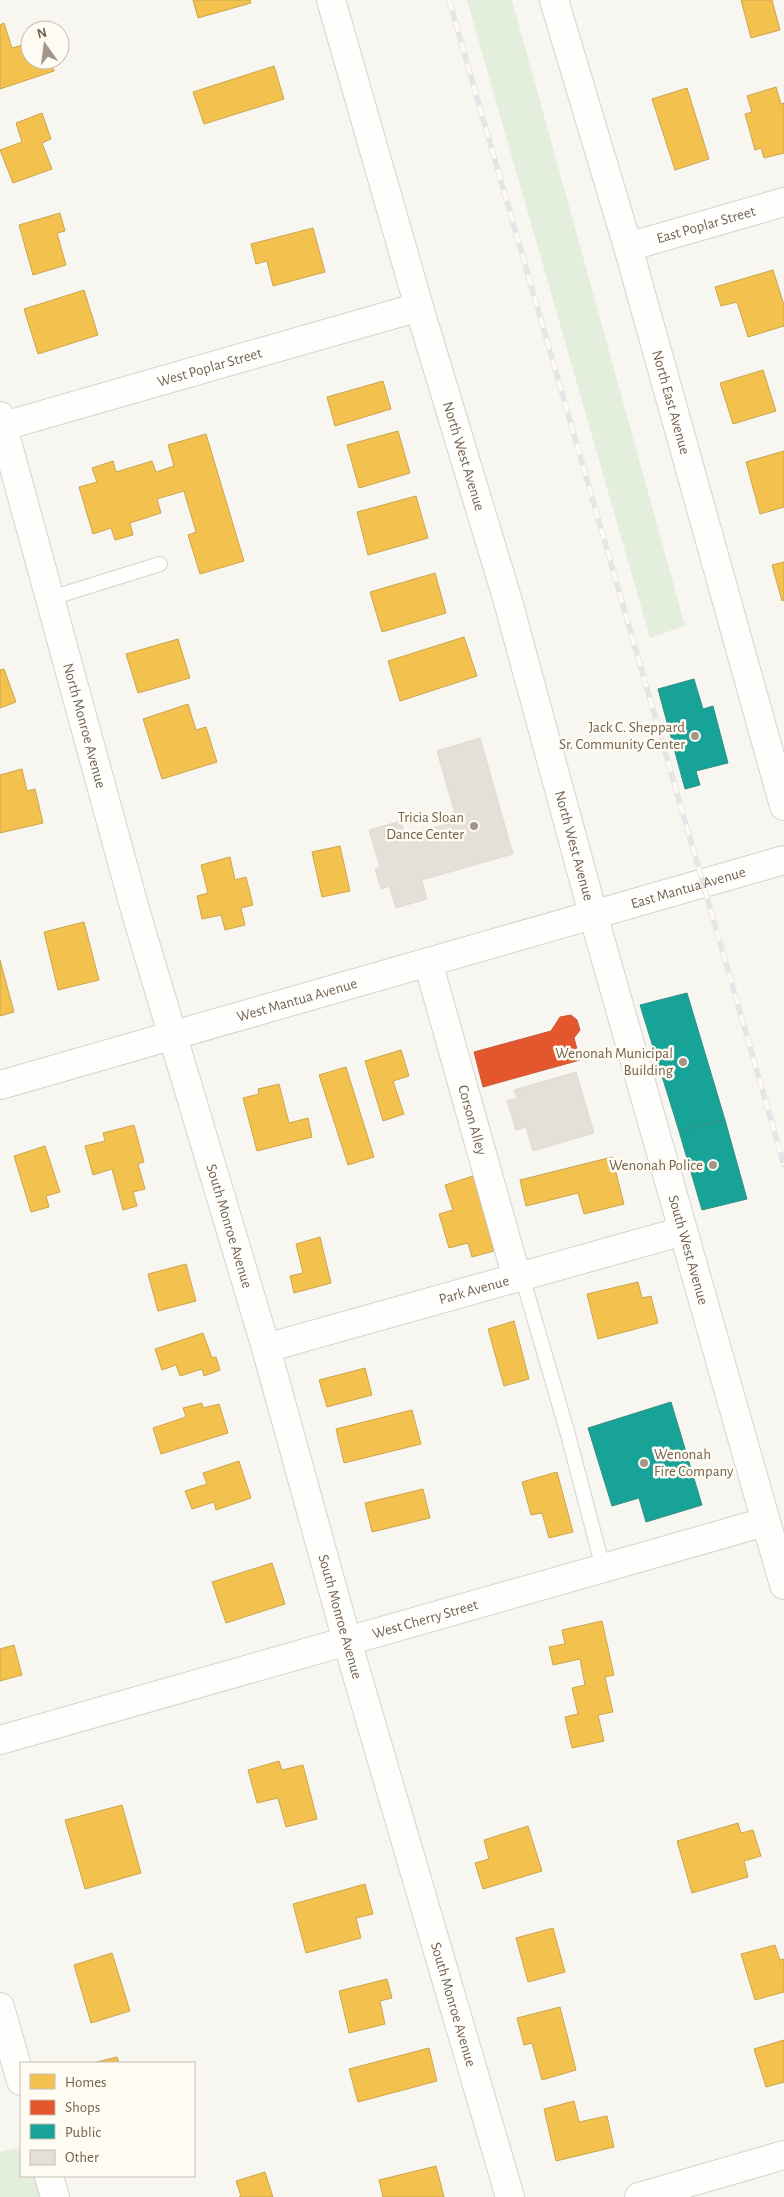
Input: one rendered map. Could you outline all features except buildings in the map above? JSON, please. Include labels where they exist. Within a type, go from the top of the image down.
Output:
[{"type":"street","name":"North West Avenue","points":[[331,0],[419,307],[507,598],[593,914]]},
{"type":"street","name":"North East Avenue","points":[[554,0],[628,247],[784,806]]},
{"type":"street","name":"East Poplar Street","points":[[628,247],[784,202]]},
{"type":"street","name":"West Poplar Street","points":[[1,423],[419,307]]},
{"type":"street","name":"North Monroe Avenue","points":[[1,423],[51,598],[136,913],[173,1036]]},
{"type":"street","name":"East Mantua Avenue","points":[[593,914],[784,860]]},
{"type":"street","name":"West Mantua Avenue","points":[[0,1085],[593,914]]},
{"type":"street","name":"South West Avenue","points":[[593,914],[784,1585]]},
{"type":"street","name":"Corson Alley","points":[[428,962],[520,1277]]},
{"type":"street","name":"South Monroe Avenue","points":[[173,1036],[266,1348],[347,1641],[510,2197]]},
{"type":"street","name":"Park Avenue","points":[[266,1348],[683,1231]]},
{"type":"street","name":"West Cherry Street","points":[[0,1740],[765,1522]]},
{"type":"street","points":[[0,2007],[20,2077]]},
{"type":"street","points":[[639,2197],[784,2155]]},
{"type":"street","points":[[49,2177],[55,2197]]},
{"type":"lane","points":[[51,598],[160,564]]},
{"type":"lane","points":[[520,1277],[567,1431],[604,1568]]},
{"type":"green space","points":[[467,0],[512,0],[685,626],[650,638]]},
{"type":"green space","points":[[20,2147],[20,2177],[42,2177],[48,2197],[0,2197],[0,2152]]},
{"type":"railway","points":[[449,0],[784,1165]]},
{"type":"place","name":"Jack C. Sheppard Sr. Community Center","points":[[695,736]]},
{"type":"place","name":"Tricia Sloan Dance Center","points":[[474,826]]},
{"type":"place","name":"Wenonah Municipal Building","points":[[683,1062]]},
{"type":"place","name":"Wenonah Police","points":[[713,1165]]},
{"type":"place","name":"Wenonah Fire Company","points":[[644,1463]]}]
